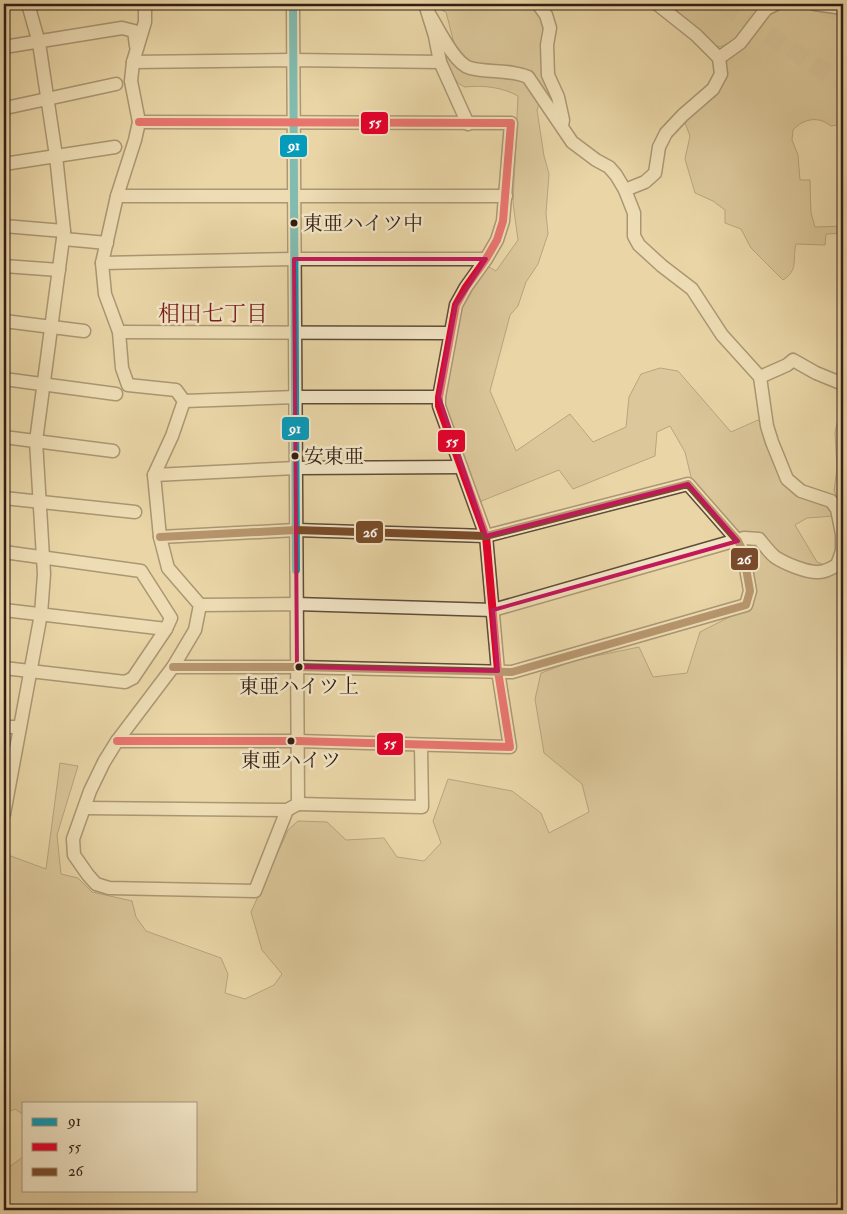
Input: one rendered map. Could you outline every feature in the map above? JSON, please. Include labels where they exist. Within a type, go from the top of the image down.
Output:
[{"type":"street","points":[[4,814],[7,782],[20,727],[41,614],[44,574],[36,441],[64,235],[48,98],[39,42],[28,4]]},
{"type":"street","points":[[145,4],[145,22],[136,47],[131,81],[139,122],[135,140],[116,196],[102,263],[105,294],[119,332],[122,368],[128,385],[176,390],[184,402]]},
{"type":"street","points":[[200,605],[196,630],[173,667],[117,741],[101,769],[84,808],[73,839],[74,855],[96,884],[109,888],[255,891],[293,807],[297,741],[297,667],[293,4]]},
{"type":"street","points":[[538,4],[546,15],[550,28],[547,45],[548,75],[558,97],[562,120],[561,127]]},
{"type":"street","points":[[625,190],[646,182],[655,173],[659,147],[666,133],[683,115],[714,89],[721,74],[718,58],[696,35],[657,4]]},
{"type":"street","points":[[718,58],[740,43],[766,9],[776,4]]},
{"type":"street","points":[[815,4],[843,8]]},
{"type":"street","points":[[184,402],[172,436],[154,475],[160,538],[168,568],[200,605],[296,604],[493,610],[744,538],[759,539],[775,556],[811,572],[820,572],[837,566],[842,551],[837,509],[831,501],[801,491],[787,479],[767,426],[760,377],[722,335],[692,288],[662,266],[639,245],[634,236],[634,213],[625,190],[616,175],[609,167],[572,142],[528,77],[505,71],[464,66],[454,56],[427,8]]},
{"type":"street","points":[[427,8],[440,62],[468,124]]},
{"type":"street","points":[[4,47],[122,28],[134,31],[136,47]]},
{"type":"street","points":[[133,62],[293,60],[440,62]]},
{"type":"street","points":[[10,107],[116,84]]},
{"type":"street","points":[[117,741],[297,741],[510,747],[498,672],[486,536],[439,406],[439,397],[456,305],[466,286],[486,259],[503,221],[511,123],[139,122]]},
{"type":"street","points":[[4,164],[115,147]]},
{"type":"street","points":[[116,196],[506,196]]},
{"type":"street","points":[[4,226],[107,243]]},
{"type":"street","points":[[102,263],[294,259],[486,259]]},
{"type":"street","points":[[4,266],[59,270]]},
{"type":"street","points":[[4,321],[84,331]]},
{"type":"street","points":[[119,332],[450,333]]},
{"type":"street","points":[[760,377],[793,360],[816,373],[843,384]]},
{"type":"street","points":[[4,379],[116,394]]},
{"type":"street","points":[[184,402],[296,397],[439,397]]},
{"type":"street","points":[[4,437],[113,451]]},
{"type":"street","points":[[154,475],[296,468],[462,467]]},
{"type":"street","points":[[160,538],[296,530],[486,536],[688,484],[738,541],[743,551],[750,591],[746,605],[512,672],[297,667],[173,667]]},
{"type":"street","points":[[4,498],[135,512]]},
{"type":"street","points":[[4,552],[141,571],[171,618],[166,629],[133,678],[125,682],[4,668]]},
{"type":"street","points":[[4,610],[166,629]]},
{"type":"street","points":[[4,727],[20,727]]},
{"type":"street","points":[[84,808],[422,807],[421,745]]},
{"type":"highlighted area","points":[[294,259],[486,259],[456,305],[439,397],[486,536],[688,484],[738,541],[493,610],[498,671],[297,667]]},
{"type":"shaded area","points":[[431,4],[532,4],[542,19],[558,116],[530,74],[472,65],[455,47],[446,12]]},
{"type":"shaded area","points":[[669,4],[767,4],[734,41],[720,47],[707,40]]},
{"type":"shaded area","points":[[786,6],[843,15],[843,124],[831,126],[822,121],[807,121],[793,130],[792,140],[798,155],[800,180],[810,180],[811,213],[815,227],[843,226],[843,233],[826,234],[825,245],[796,244],[793,269],[783,280],[751,248],[741,229],[725,223],[725,210],[713,201],[695,193],[685,159],[690,136],[684,120],[721,88],[726,73],[727,59],[770,14]]},
{"type":"shaded area","points":[[441,41],[452,58],[520,77],[540,100],[537,110],[544,156],[549,174],[546,213],[548,234],[538,264],[526,282],[518,306],[510,315],[490,391],[516,451],[570,414],[593,442],[626,427],[629,397],[641,374],[660,368],[678,371],[731,432],[758,420],[761,423],[783,481],[831,506],[834,516],[807,518],[795,525],[817,562],[824,565],[843,560],[843,1210],[4,1210],[4,1171],[22,1158],[22,1192],[198,1192],[198,1102],[22,1102],[22,1114],[15,1109],[4,1114],[4,870],[8,855],[46,869],[60,763],[78,766],[57,835],[61,874],[78,878],[92,892],[132,901],[136,917],[146,931],[221,958],[228,974],[225,993],[245,999],[274,985],[282,974],[262,950],[251,912],[288,830],[298,821],[327,822],[346,840],[384,838],[397,857],[424,861],[441,843],[433,821],[448,779],[512,791],[541,813],[549,833],[589,812],[582,784],[544,753],[535,699],[541,673],[576,660],[639,647],[653,677],[687,673],[700,632],[749,607],[747,551],[692,481],[685,452],[670,426],[657,432],[655,456],[573,489],[559,470],[474,504],[439,397],[456,305],[487,266],[496,271],[518,240],[513,203],[518,96],[499,89],[479,86],[465,87],[459,84],[451,74]]},
{"type":"shaded area","points":[[843,406],[843,512],[834,491],[837,469],[835,432],[841,407]]},
{"type":"tunnel","points":[[723,4],[843,84]]},
{"type":"tunnel","points":[[823,4],[843,17]]},
{"type":"transit line","name":"91","points":[[293,4],[296,570]]},
{"type":"transit line","name":"55","points":[[117,741],[297,741],[510,747],[498,671],[486,536],[439,406],[439,397],[456,305],[497,240],[503,221],[511,123],[139,122]]},
{"type":"transit line","name":"26","points":[[160,537],[296,530],[486,536],[688,484],[738,541],[743,551],[750,591],[746,605],[512,672],[297,667],[173,667]]},
{"type":"place","name":"東亜ハイツ中","points":[[294,223]]},
{"type":"place","name":"安東亜","points":[[295,456]]},
{"type":"place","name":"東亜ハイツ上","points":[[299,667]]},
{"type":"place","name":"東亜ハイツ","points":[[291,741]]},
{"type":"district","name":"相田七丁目","points":[[213,314]]}]
